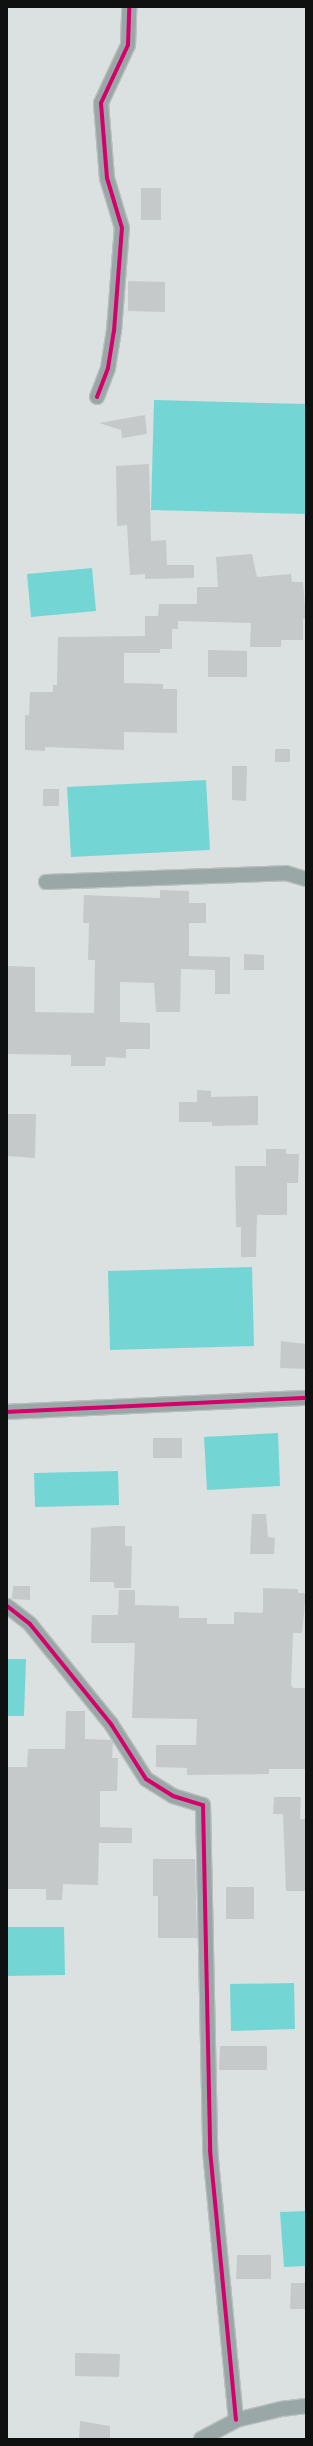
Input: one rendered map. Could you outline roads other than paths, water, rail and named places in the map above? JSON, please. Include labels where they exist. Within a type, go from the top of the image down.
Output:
[{"type":"street","points":[[97,397],[108,368],[114,331],[122,228],[107,178],[101,103],[128,45],[129,7]]},
{"type":"street","points":[[46,882],[286,873],[306,879]]},
{"type":"street","points":[[7,1412],[306,1398]]},
{"type":"street","points":[[7,1606],[30,1624],[112,1724],[146,1779],[173,1796],[203,1804],[210,2150],[236,2420]]},
{"type":"street","points":[[201,2439],[236,2420],[281,2409],[306,2406]]},
{"type":"water","points":[[154,400],[306,404],[306,514],[151,510]]},
{"type":"water","points":[[92,568],[96,611],[31,617],[27,574]]},
{"type":"water","points":[[206,780],[210,850],[71,857],[67,787]]},
{"type":"water","points":[[252,1267],[254,1346],[110,1350],[108,1271]]},
{"type":"water","points":[[278,1433],[280,1486],[207,1490],[204,1437]]},
{"type":"water","points":[[118,1471],[119,1505],[35,1507],[34,1473]]},
{"type":"water","points":[[7,1659],[26,1659],[24,1716],[7,1716]]},
{"type":"water","points":[[7,1927],[64,1927],[65,1975],[7,1976]]},
{"type":"water","points":[[294,1983],[295,2029],[231,2031],[230,1984]]},
{"type":"water","points":[[306,2211],[306,2266],[284,2267],[280,2212]]}]
